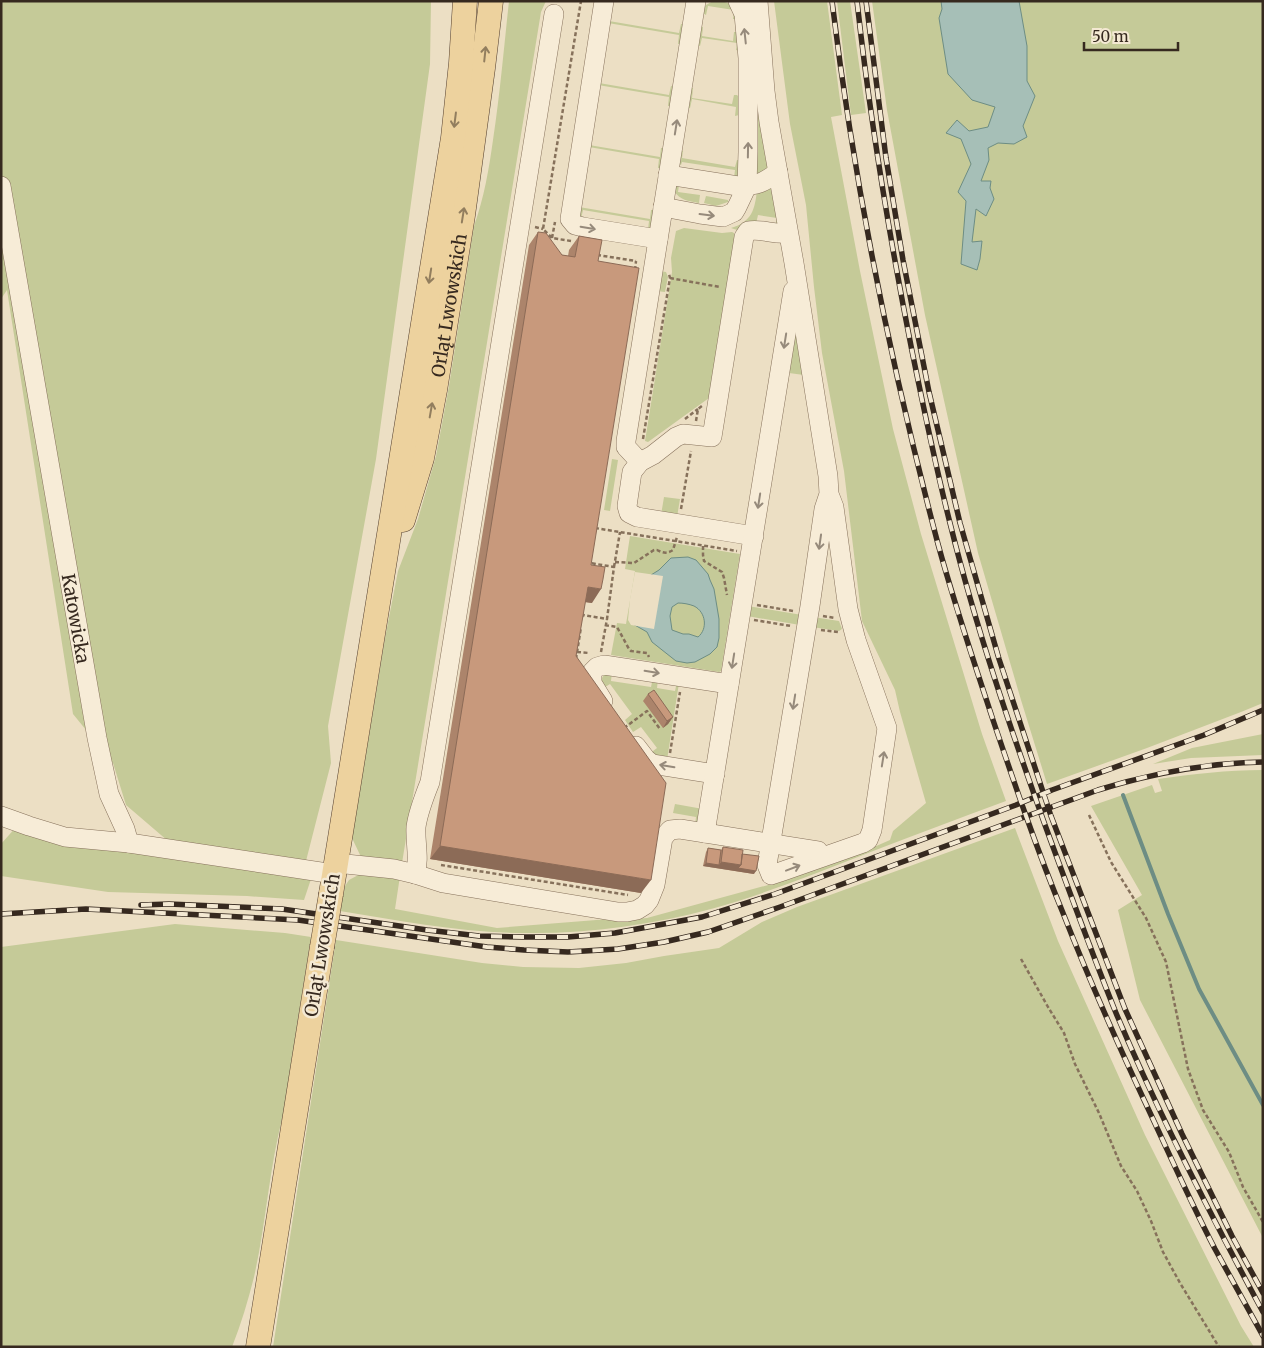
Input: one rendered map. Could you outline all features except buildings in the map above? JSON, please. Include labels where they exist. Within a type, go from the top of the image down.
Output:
[{"type":"main road","name":"Orląt Lwowskich","points":[[266,1287],[453,138],[465,1]]},
{"type":"main road","name":"Orląt Lwowskich","points":[[378,604],[427,437],[463,215],[490,1]]},
{"type":"main road","points":[[247,1347],[266,1287]]},
{"type":"main road","points":[[258,1347],[266,1287]]},
{"type":"lane","points":[[604,1],[570,219],[575,225],[658,240]]},
{"type":"lane","points":[[696,1],[626,447],[641,454],[660,450],[676,437],[684,434],[686,429],[712,437],[744,236],[748,231],[753,230],[780,234],[788,233]]},
{"type":"lane","points":[[663,208],[722,217],[734,212],[747,186],[748,58],[744,14],[738,1]]},
{"type":"lane","points":[[758,1],[766,98],[796,275],[829,494],[834,507],[848,609],[856,640],[888,728],[872,830],[868,840],[783,872],[771,874],[767,865],[824,509],[829,494]]},
{"type":"lane","points":[[415,874],[418,866],[416,827],[430,782],[554,14]]},
{"type":"lane","points":[[668,175],[747,186],[756,185],[778,172]]},
{"type":"lane","name":"Katowicka","points":[[1,186],[97,738],[110,794],[129,843]]},
{"type":"lane","points":[[705,833],[796,275]]},
{"type":"lane","points":[[641,454],[632,472],[627,506],[629,512],[637,517],[677,532],[754,536]]},
{"type":"lane","points":[[715,774],[652,764],[646,759],[598,694],[592,683],[592,672],[597,667],[604,665],[730,684]]},
{"type":"lane","points":[[1,816],[65,837],[129,843],[333,877],[394,869],[443,883],[474,889],[627,912],[638,910],[649,900],[655,885],[663,838],[670,830],[680,829],[818,852],[820,857]]},
{"type":"path","points":[[544,229],[581,1]]},
{"type":"path","points":[[528,226],[544,229],[552,238],[574,242]]},
{"type":"path","points":[[597,254],[636,261],[635,270]]},
{"type":"path","points":[[641,454],[670,278],[668,266],[654,264]]},
{"type":"path","points":[[670,278],[728,288]]},
{"type":"path","points":[[615,562],[634,563],[654,550],[669,553],[673,550],[677,532],[686,429],[698,409],[704,404]]},
{"type":"path","points":[[686,429],[698,409]]},
{"type":"path","points":[[595,528],[620,532],[677,532],[703,546],[743,552]]},
{"type":"path","points":[[600,655],[620,532]]},
{"type":"path","points":[[703,546],[704,562],[722,572],[730,601],[742,610],[807,621],[841,633],[843,632]]},
{"type":"path","points":[[591,555],[589,564],[614,567]]},
{"type":"path","points":[[742,610],[807,621],[841,619]]},
{"type":"path","points":[[575,667],[583,615],[606,619]]},
{"type":"path","points":[[605,625],[617,628],[629,649],[646,653],[651,663]]},
{"type":"path","points":[[577,652],[593,654]]},
{"type":"path","points":[[668,767],[682,677]]},
{"type":"path","points":[[618,722],[647,711],[660,729]]},
{"type":"path","points":[[1090,816],[1111,862],[1146,918],[1166,962],[1188,1070],[1202,1110],[1229,1152],[1243,1187],[1263,1222]]},
{"type":"path","points":[[438,865],[629,896]]},
{"type":"path","points":[[1021,959],[1064,1033],[1075,1064],[1099,1113],[1121,1166],[1138,1190],[1163,1252],[1219,1347]]},
{"type":"green space","points":[[1,1],[431,1],[430,64],[376,459],[328,726],[331,763],[306,861],[168,841],[126,805],[113,763],[73,714],[7,290],[1,299]]},
{"type":"green space","points":[[509,1],[546,1],[541,12],[402,863],[361,857],[352,838],[385,638],[398,571],[418,519],[436,456],[474,226],[490,162]]},
{"type":"green space","points":[[713,1],[734,6],[739,19],[733,19],[734,10],[708,6],[706,15],[701,12],[706,5]]},
{"type":"green space","points":[[752,1],[769,167],[756,177]]},
{"type":"green space","points":[[774,1],[827,1],[842,115],[831,117],[860,271],[893,429],[921,534],[982,734],[1006,801],[751,897],[688,915],[642,924],[571,932],[501,932],[432,926],[340,911],[345,886],[349,880],[362,873],[400,876],[395,909],[497,928],[609,919],[617,921],[647,918],[779,882],[874,847],[890,840],[893,831],[926,803],[895,690],[862,621],[844,471],[822,353],[806,205],[790,124]]},
{"type":"green space","points":[[837,1],[850,1],[866,113],[851,115]]},
{"type":"green space","points":[[872,1],[1263,1],[1263,703],[1047,784],[978,553],[925,315],[887,110]]},
{"type":"green space","points":[[609,21],[679,33],[681,24],[684,24],[682,44],[678,44],[679,35],[608,23]]},
{"type":"green space","points":[[701,26],[703,27],[702,36],[733,41],[734,32],[736,32],[739,51],[736,50],[737,43],[702,38],[700,46],[697,46]]},
{"type":"green space","points":[[599,83],[669,95],[671,86],[674,87],[672,106],[668,106],[669,97],[598,85]]},
{"type":"green space","points":[[691,88],[693,88],[692,98],[732,104],[734,95],[737,95],[741,99],[739,115],[735,116],[736,107],[692,99],[688,109]]},
{"type":"green space","points":[[589,145],[660,157],[661,148],[664,148],[660,168],[658,168],[659,159],[589,147]]},
{"type":"green space","points":[[681,150],[683,151],[682,158],[735,167],[737,160],[739,160],[740,177],[734,178],[735,170],[682,162],[681,165],[679,164]]},
{"type":"green space","points":[[773,182],[781,221],[775,228],[777,218],[758,215],[756,224],[739,234],[737,230],[731,228],[744,222],[751,214],[757,190]]},
{"type":"green space","points":[[674,184],[679,185],[678,192],[700,195],[699,203],[688,201],[679,196],[674,191]]},
{"type":"green space","points":[[706,196],[728,200],[728,202],[716,206],[704,203]]},
{"type":"green space","points":[[579,207],[650,219],[651,210],[654,210],[655,228],[648,230],[649,221],[583,210],[581,219],[578,218]]},
{"type":"green space","points":[[684,228],[722,233],[732,232],[735,237],[709,398],[648,442],[645,441],[672,272],[671,258],[676,231]]},
{"type":"green space","points":[[660,271],[666,272],[668,277],[665,292],[656,291]]},
{"type":"green space","points":[[796,315],[806,383],[803,384],[804,375],[789,373],[788,382],[785,380]]},
{"type":"green space","points":[[612,459],[618,460],[610,511],[604,510]]},
{"type":"green space","points":[[664,497],[680,499],[677,517],[661,515]]},
{"type":"green space","points":[[630,536],[740,554],[721,671],[611,655],[617,623],[626,624],[635,571],[625,569]]},
{"type":"green space","points":[[748,606],[802,615],[800,625],[747,616]]},
{"type":"green space","points":[[813,617],[839,621],[842,629],[839,631],[812,627]]},
{"type":"green space","points":[[609,672],[612,672],[611,681],[651,687],[653,678],[658,679],[657,688],[675,691],[677,682],[679,683],[667,760],[649,754],[657,748],[641,727],[633,732],[625,720],[632,714],[610,684],[602,689],[602,679]]},
{"type":"green space","points":[[1263,734],[1263,755],[1191,758],[1153,764],[1192,748]]},
{"type":"green space","points":[[1263,770],[1263,1238],[1140,1000],[1118,910],[1142,895],[1091,806],[1152,785],[1155,793],[1162,791],[1158,779],[1210,773]]},
{"type":"green space","points":[[675,804],[703,809],[702,822],[695,826],[696,817],[673,813]]},
{"type":"green space","points":[[17,826],[66,843],[312,876],[304,900],[247,896],[108,892],[1,876],[1,844]]},
{"type":"green space","points":[[1015,828],[1058,941],[1145,1135],[1241,1326],[1254,1347],[273,1347],[336,940],[482,963],[523,967],[579,968],[626,963],[719,948],[762,922],[797,907]]},
{"type":"green space","points":[[175,924],[285,933],[311,937],[258,1257],[247,1304],[232,1347],[1,1347],[1,947]]},
{"type":"water","points":[[941,1],[1019,1],[1027,46],[1027,81],[1035,96],[1023,126],[1027,137],[1014,144],[998,143],[988,148],[989,160],[981,181],[991,181],[990,188],[994,199],[986,216],[976,209],[972,242],[982,241],[977,270],[961,264],[966,201],[958,192],[971,164],[961,139],[946,133],[957,120],[969,131],[988,127],[995,107],[972,100],[948,74],[939,18],[942,9]]},
{"type":"water","points":[[688,557],[696,560],[708,574],[714,589],[719,619],[717,647],[710,654],[695,662],[676,661],[652,642],[647,632],[633,624],[651,575],[671,558]],"holes":[[[678,603],[694,606],[701,612],[704,625],[698,637],[672,630],[670,616],[672,607]]]},
{"type":"pier","points":[[635,572],[663,576],[654,629],[631,625],[628,620]]},
{"type":"waterway","points":[[1123,795],[1168,914],[1199,989],[1263,1105]]},
{"type":"railway","points":[[832,1],[851,138],[890,342],[938,544],[971,654],[1035,841],[1092,985],[1197,1213],[1263,1336]]},
{"type":"railway","points":[[857,1],[881,177],[912,351],[930,439],[961,565],[982,640],[1045,825],[1116,1013],[1186,1164],[1263,1312]]},
{"type":"railway","points":[[866,1],[886,158],[903,260],[929,392],[960,523],[999,659],[1051,816],[1125,1009],[1182,1134],[1232,1236],[1263,1293]]},
{"type":"railway","points":[[141,905],[169,904],[282,909],[479,936],[568,937],[615,933],[702,917],[775,894],[1204,735],[1263,710]]},
{"type":"railway","points":[[1,914],[86,909],[298,920],[487,947],[568,952],[618,949],[664,942],[708,932],[1098,790],[1179,770],[1220,764],[1263,762]]}]
